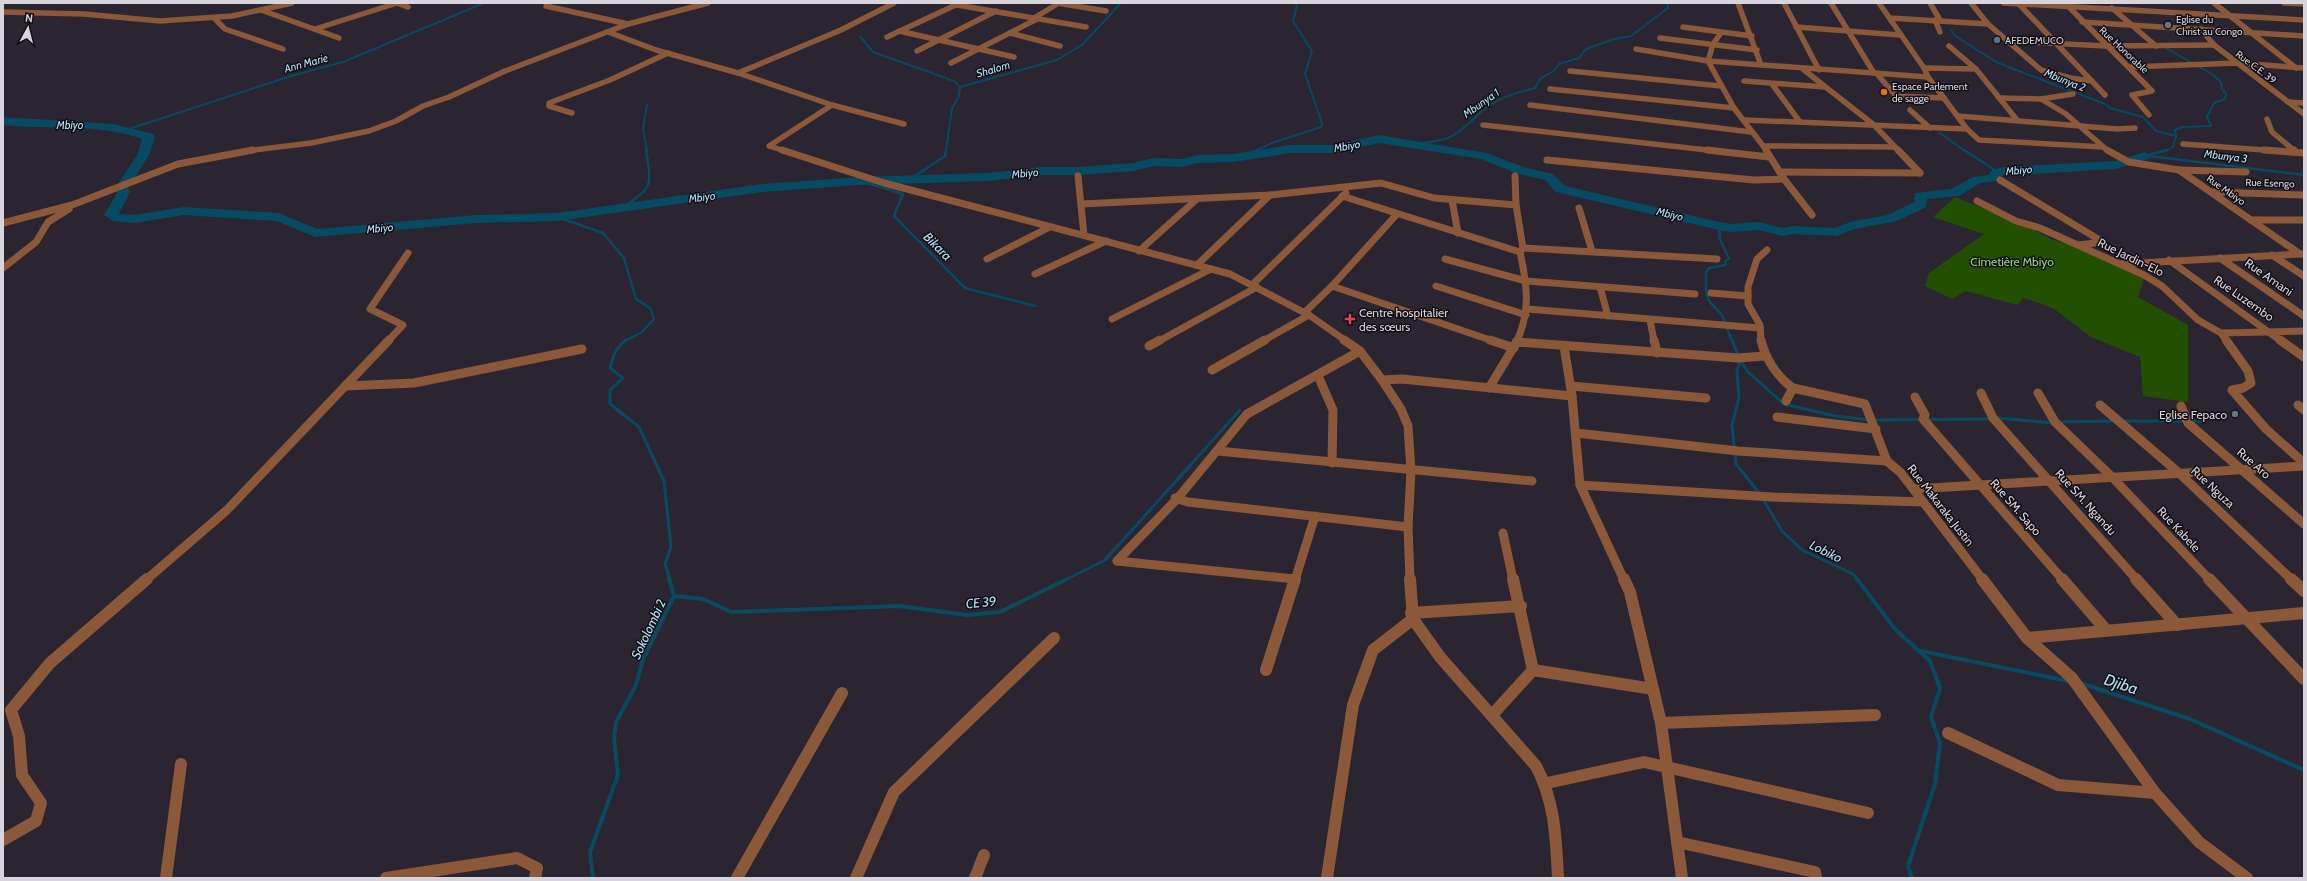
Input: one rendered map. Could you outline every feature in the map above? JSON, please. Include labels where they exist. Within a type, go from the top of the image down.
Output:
[{"type":"street","points":[[3,12],[84,14],[144,22],[214,18],[292,3]]},
{"type":"street","points":[[315,30],[397,3],[408,7]]},
{"type":"street","points":[[3,268],[36,242],[48,222],[81,202],[134,179],[192,160],[224,154],[333,141],[369,132],[412,113],[423,106],[449,97],[505,71],[628,24],[708,3]]},
{"type":"street","points":[[738,73],[841,30],[863,16],[894,3]]},
{"type":"street","points":[[951,63],[1010,33],[1058,3],[1106,11]]},
{"type":"street","points":[[1734,3],[1738,3],[1752,36],[1761,65]]},
{"type":"street","points":[[1784,3],[1820,70]]},
{"type":"street","points":[[1831,3],[1875,74],[1896,96],[1944,98]]},
{"type":"street","points":[[1879,3],[1924,68],[1928,77],[1967,129],[1979,140],[2103,147]]},
{"type":"street","points":[[1930,3],[1940,32]]},
{"type":"street","points":[[1971,3],[1988,24],[2041,70],[2070,78],[2092,81]]},
{"type":"street","points":[[2004,3],[2304,20]]},
{"type":"street","points":[[2018,3],[2106,95]]},
{"type":"street","points":[[2107,3],[2129,24],[2156,46]]},
{"type":"street","points":[[2214,3],[2304,74]]},
{"type":"street","points":[[2284,3],[2304,4]]},
{"type":"street","points":[[887,37],[959,4],[1086,27]]},
{"type":"street","points":[[546,6],[628,24]]},
{"type":"street","name":"Rue Honorable","points":[[2068,6],[2082,22],[2130,67],[2152,91],[2132,95],[2148,115]]},
{"type":"street","points":[[261,10],[339,38]]},
{"type":"street","points":[[917,51],[996,11]]},
{"type":"street","points":[[214,18],[225,29],[282,49]]},
{"type":"street","points":[[1890,18],[1988,24]]},
{"type":"street","points":[[2082,22],[2304,36]]},
{"type":"street","points":[[1683,27],[1752,36]]},
{"type":"street","points":[[1796,27],[1900,34]]},
{"type":"street","name":"Rue C.E. 39","points":[[2202,29],[2214,45],[2304,114]]},
{"type":"street","points":[[899,31],[980,48],[1014,57]]},
{"type":"street","points":[[608,32],[668,53],[738,73],[832,105],[904,124]]},
{"type":"street","points":[[1010,33],[1060,46]]},
{"type":"street","points":[[1721,33],[1713,44],[1708,61],[1720,86],[1734,108],[1745,120],[1751,132],[1764,146],[1769,157],[1784,179],[1812,215]]},
{"type":"street","points":[[1660,38],[1757,50]]},
{"type":"street","points":[[2008,41],[2106,46],[2214,45]]},
{"type":"street","points":[[1948,46],[1976,69],[2017,120]]},
{"type":"street","points":[[1636,49],[1708,61],[1804,70],[1928,77]]},
{"type":"street","points":[[572,113],[549,106],[549,103],[610,80],[668,53]]},
{"type":"street","points":[[2130,67],[2237,63],[2304,68]]},
{"type":"street","points":[[1924,68],[1976,69]]},
{"type":"street","points":[[1780,172],[1920,173],[1874,125],[1804,70]]},
{"type":"street","points":[[1570,71],[1720,86]]},
{"type":"street","points":[[1744,81],[1825,87]]},
{"type":"street","points":[[1772,84],[1800,122]]},
{"type":"street","points":[[1550,89],[1652,101],[1734,108]]},
{"type":"street","points":[[1999,98],[2041,99],[2073,94]]},
{"type":"street","name":"Rue Mbiyo","points":[[2041,99],[2077,124],[2103,147],[2121,159],[2147,167],[2168,166],[2179,170],[2302,254]]},
{"type":"street","points":[[2288,102],[2304,103]]},
{"type":"street","points":[[832,105],[769,146],[884,183],[1230,274],[1306,314],[1360,351],[1382,380],[1400,409],[1408,426],[1411,471],[1408,527],[1412,616],[1440,657],[1536,766],[1547,783],[1555,818],[1558,878]]},
{"type":"street","points":[[1530,105],[1751,132]]},
{"type":"street","points":[[1910,110],[1930,128]]},
{"type":"street","points":[[1958,116],[2077,124],[2117,129],[2135,128]]},
{"type":"street","points":[[2267,119],[2272,132],[2296,152]]},
{"type":"street","points":[[1745,120],[1967,129]]},
{"type":"street","points":[[1483,125],[1769,157]]},
{"type":"street","points":[[2183,144],[2304,153]]},
{"type":"street","points":[[1764,146],[1895,147]]},
{"type":"street","points":[[1547,160],[1754,180],[1784,179]]},
{"type":"street","points":[[2179,170],[2246,172]]},
{"type":"street","points":[[1078,176],[1084,236]]},
{"type":"street","points":[[1489,388],[1515,345],[1524,325],[1527,312],[1526,281],[1516,204],[1515,176]]},
{"type":"street","points":[[2000,180],[2103,242],[2078,245]]},
{"type":"street","points":[[1081,204],[1270,195],[1381,183],[1452,200],[1516,204]]},
{"type":"street","points":[[1149,346],[1255,286],[1342,196],[1354,186]]},
{"type":"street","name":"Rue Esengo","points":[[2211,192],[2304,195]]},
{"type":"street","points":[[1197,265],[1270,195]]},
{"type":"street","points":[[1342,196],[1458,233],[1522,250],[1592,251],[1717,259]]},
{"type":"street","points":[[1139,250],[1197,199]]},
{"type":"street","points":[[1452,200],[1458,233]]},
{"type":"street","name":"Rue Jardin-Elo","points":[[1977,201],[2016,221],[2078,245],[2121,264],[2162,286],[2198,320],[2222,333],[2248,371],[2251,383],[2243,388],[2232,390],[2266,429],[2304,464]]},
{"type":"street","points":[[3,223],[81,202]]},
{"type":"street","points":[[1579,208],[1592,251]]},
{"type":"street","points":[[1212,370],[1306,314],[1397,214]]},
{"type":"street","points":[[2251,220],[2304,220]]},
{"type":"street","points":[[987,258],[1050,227]]},
{"type":"street","points":[[1035,274],[1106,241]]},
{"type":"street","name":"Rue Makaraka Justin","points":[[1767,250],[1757,259],[1748,287],[1748,304],[1760,328],[1765,356],[1787,384],[1793,388],[1822,396],[1862,402],[1876,429],[1887,461],[1901,473],[2027,638],[2072,678],[2155,793],[2199,842],[2248,878]]},
{"type":"street","points":[[3,840],[36,822],[42,803],[22,775],[19,736],[11,710],[50,663],[227,510],[403,325],[370,309],[408,253]]},
{"type":"street","points":[[2121,264],[2169,260],[2302,254]]},
{"type":"street","points":[[2272,255],[2304,276]]},
{"type":"street","points":[[1445,258],[1526,281],[1695,294]]},
{"type":"street","name":"Rue Amani","points":[[2220,258],[2304,316]]},
{"type":"street","name":"Rue Luzembo","points":[[2169,260],[2272,332],[2304,357]]},
{"type":"street","points":[[1112,319],[1211,269]]},
{"type":"street","points":[[1332,286],[1515,345],[1564,346],[1738,358],[1765,356]]},
{"type":"street","points":[[1436,286],[1527,312],[1608,316],[1760,328]]},
{"type":"street","points":[[1600,287],[1608,316]]},
{"type":"street","points":[[1711,293],[1748,296]]},
{"type":"street","points":[[1650,320],[1657,353]]},
{"type":"street","points":[[2222,333],[2304,331]]},
{"type":"street","points":[[1564,346],[1576,433],[1580,485],[1630,592],[1661,723],[1682,878]]},
{"type":"street","points":[[345,386],[414,383],[582,348]]},
{"type":"street","points":[[1295,579],[1117,561],[1176,499],[1218,451],[1247,414],[1360,351]]},
{"type":"street","points":[[1316,376],[1319,378],[1333,410],[1332,463]]},
{"type":"street","points":[[1382,380],[1402,379],[1489,388],[1706,398]]},
{"type":"street","points":[[1786,401],[1793,388]]},
{"type":"street","name":"Rue SM. Ngandu","points":[[1981,393],[1993,418],[2177,625]]},
{"type":"street","name":"Rue Kabele","points":[[2038,393],[2055,422],[2112,477],[2304,680]]},
{"type":"street","name":"Rue SM. Sapo","points":[[1915,397],[1926,415],[1923,419],[2106,630]]},
{"type":"street","name":"Rue Nguza","points":[[2100,405],[2179,473],[2304,591]]},
{"type":"street","name":"Rue Aro","points":[[2181,406],[2186,420],[2304,524]]},
{"type":"street","points":[[1777,417],[1876,429]]},
{"type":"street","points":[[1576,433],[1725,450],[1887,461]]},
{"type":"street","points":[[1218,451],[1532,482]]},
{"type":"street","points":[[1913,489],[2244,470],[2304,464]]},
{"type":"street","points":[[1580,485],[1772,497],[1923,502]]},
{"type":"street","points":[[1176,499],[1188,502],[1408,527]]},
{"type":"street","points":[[1266,670],[1315,516]]},
{"type":"street","points":[[1503,533],[1521,606],[1534,670]]},
{"type":"street","points":[[1327,878],[1353,705],[1374,650],[1412,616],[1521,606]]},
{"type":"street","points":[[2027,638],[2304,613]]},
{"type":"street","points":[[856,878],[894,792],[1054,638]]},
{"type":"street","points":[[1534,670],[1653,689]]},
{"type":"street","points":[[1492,715],[1534,670]]},
{"type":"street","points":[[737,878],[842,693]]},
{"type":"street","points":[[1661,723],[1875,716]]},
{"type":"street","points":[[1948,733],[2058,785],[2155,793]]},
{"type":"street","points":[[1547,783],[1644,762],[1868,813]]},
{"type":"street","points":[[166,878],[181,764]]},
{"type":"street","points":[[1676,842],[1815,872],[1816,878]]},
{"type":"street","points":[[975,878],[984,855]]},
{"type":"street","points":[[386,878],[517,858],[537,868],[535,878]]},
{"type":"green space","name":"Cimetière Mbiyo","points":[[1955,197],[2025,225],[2053,240],[2074,245],[2144,279],[2138,297],[2188,325],[2188,402],[2143,396],[2140,357],[2091,337],[2053,308],[2024,298],[2017,305],[1966,291],[1952,299],[1925,286],[1929,273],[1984,234],[1933,217]]},
{"type":"waterway","name":"Ann Marie","points":[[129,129],[291,76],[343,62],[484,3]]},
{"type":"waterway","name":"Shalom","points":[[960,87],[1057,60],[1082,45],[1121,3]]},
{"type":"waterway","points":[[1255,151],[1272,143],[1321,127],[1322,123],[1305,74],[1312,51],[1293,21],[1297,6],[1295,3]]},
{"type":"waterway","name":"Mbunya 1","points":[[1418,144],[1445,139],[1454,135],[1490,105],[1511,95],[1535,88],[1540,79],[1555,70],[1559,64],[1579,58],[1586,49],[1614,39],[1631,36],[1668,8],[1667,3]]},
{"type":"waterway","name":"Mbunya 2","points":[[1951,30],[1955,36],[1998,63],[2105,104],[2110,108],[2143,117],[2156,131],[2176,136]]},
{"type":"waterway","points":[[860,36],[873,52],[954,81],[960,87]]},
{"type":"waterway","name":"Mbunya 2","points":[[2164,47],[2212,74],[2221,82],[2222,89],[2226,94],[2225,99],[2214,103],[2207,117],[2211,126],[2182,127],[2175,130],[2176,136]]},
{"type":"waterway","name":"Shalom","points":[[946,151],[952,108],[959,96],[960,87]]},
{"type":"waterway","points":[[647,105],[643,129],[647,151]]},
{"type":"waterway","name":"Mbiyo","points":[[3,121],[40,125],[113,127],[125,129],[149,137],[143,155],[121,189],[124,192],[111,215],[118,218],[135,219],[184,211],[279,217],[315,233],[344,229],[424,225],[476,219],[557,217],[762,188],[860,181],[988,177],[1042,171],[1080,171],[1112,167],[1133,167],[1154,162],[1182,163],[1198,159],[1233,158],[1291,149],[1335,149],[1350,144],[1379,139],[1418,144],[1437,150],[1483,156],[1519,170],[1549,177],[1561,189],[1719,226],[1731,228],[1759,226],[1782,232],[1793,230],[1837,232],[1850,226],[1892,218],[1921,204],[1920,196],[1954,193],[1977,180],[1992,178],[1996,173],[2004,171],[2116,165],[2145,156]]},
{"type":"waterway","points":[[1940,133],[1965,151]]},
{"type":"waterway","name":"Mbunya 2","points":[[2166,151],[2173,147],[2176,136]]},
{"type":"waterway","points":[[622,208],[640,195],[648,185],[649,172],[646,150]]},
{"type":"waterway","name":"Shalom","points":[[909,180],[945,156],[946,150]]},
{"type":"waterway","points":[[1964,150],[1992,168],[1996,173]]},
{"type":"waterway","name":"Mbunya 2","points":[[2145,156],[2167,150]]},
{"type":"waterway","name":"Mbiyo","points":[[1247,155],[1255,151]]},
{"type":"waterway","name":"Mbunya 3","points":[[2149,156],[2304,175]]},
{"type":"waterway","name":"Bikara","points":[[860,181],[903,194],[894,216],[965,288],[1035,306]]},
{"type":"waterway","name":"Sokolombi 2","points":[[557,217],[603,233],[624,258],[636,299],[650,308],[654,319],[642,332],[625,341]]},
{"type":"waterway","name":"Lobiko","points":[[1719,226],[1720,239],[1729,259],[1725,261],[1726,265],[1709,268],[1706,272],[1706,291],[1709,301],[1722,315],[1732,341]]},
{"type":"waterway","name":"Lobiko","points":[[1732,340],[1740,360]]},
{"type":"waterway","name":"Sokolombi 2","points":[[625,341],[615,352],[610,368],[623,378],[610,390],[610,404],[639,427],[664,481],[671,547],[665,564],[670,580]]},
{"type":"waterway","points":[[1740,360],[1748,372],[1784,404],[1835,416],[1872,420],[1991,419]]},
{"type":"waterway","name":"Lobiko","points":[[1740,360],[1737,372],[1739,398],[1732,425],[1736,464],[1760,494]]},
{"type":"waterway","name":"CE 39","points":[[1067,579],[1105,560],[1240,410]]},
{"type":"waterway","points":[[1997,418],[2053,423]]},
{"type":"waterway","points":[[2058,422],[2115,421]]},
{"type":"waterway","points":[[2122,421],[2201,421]]},
{"type":"waterway","name":"Lobiko","points":[[1763,499],[1782,531],[1802,550],[1853,574],[1858,580]]},
{"type":"waterway","name":"Sokolombi 2","points":[[669,579],[674,596]]},
{"type":"waterway","name":"CE 39","points":[[674,596],[703,599],[731,612],[899,606],[967,615],[1000,612],[1067,579]]},
{"type":"waterway","name":"Lobiko","points":[[1857,579],[1895,629],[1930,661],[1940,688],[1931,717],[1940,743],[1935,784],[1908,866],[1912,878]]},
{"type":"waterway","name":"Sokolombi 2","points":[[593,878],[590,852],[618,775],[614,738],[616,722],[636,685],[643,659],[674,596]]},
{"type":"waterway","name":"Djiba","points":[[1921,651],[2068,681]]},
{"type":"waterway","name":"Djiba","points":[[2080,683],[2190,719],[2304,770]]},
{"type":"place","name":"Eglise du Christ au Congo","points":[[2168,25]]},
{"type":"place","name":"AFEDEMUCO","points":[[1997,40]]},
{"type":"place","name":"Espace Parlement de sagge","points":[[1884,92]]},
{"type":"place","name":"Centre hospitalier des sœurs","points":[[1350,319]]},
{"type":"place","name":"Eglise Fepaco","points":[[2235,414]]}]
